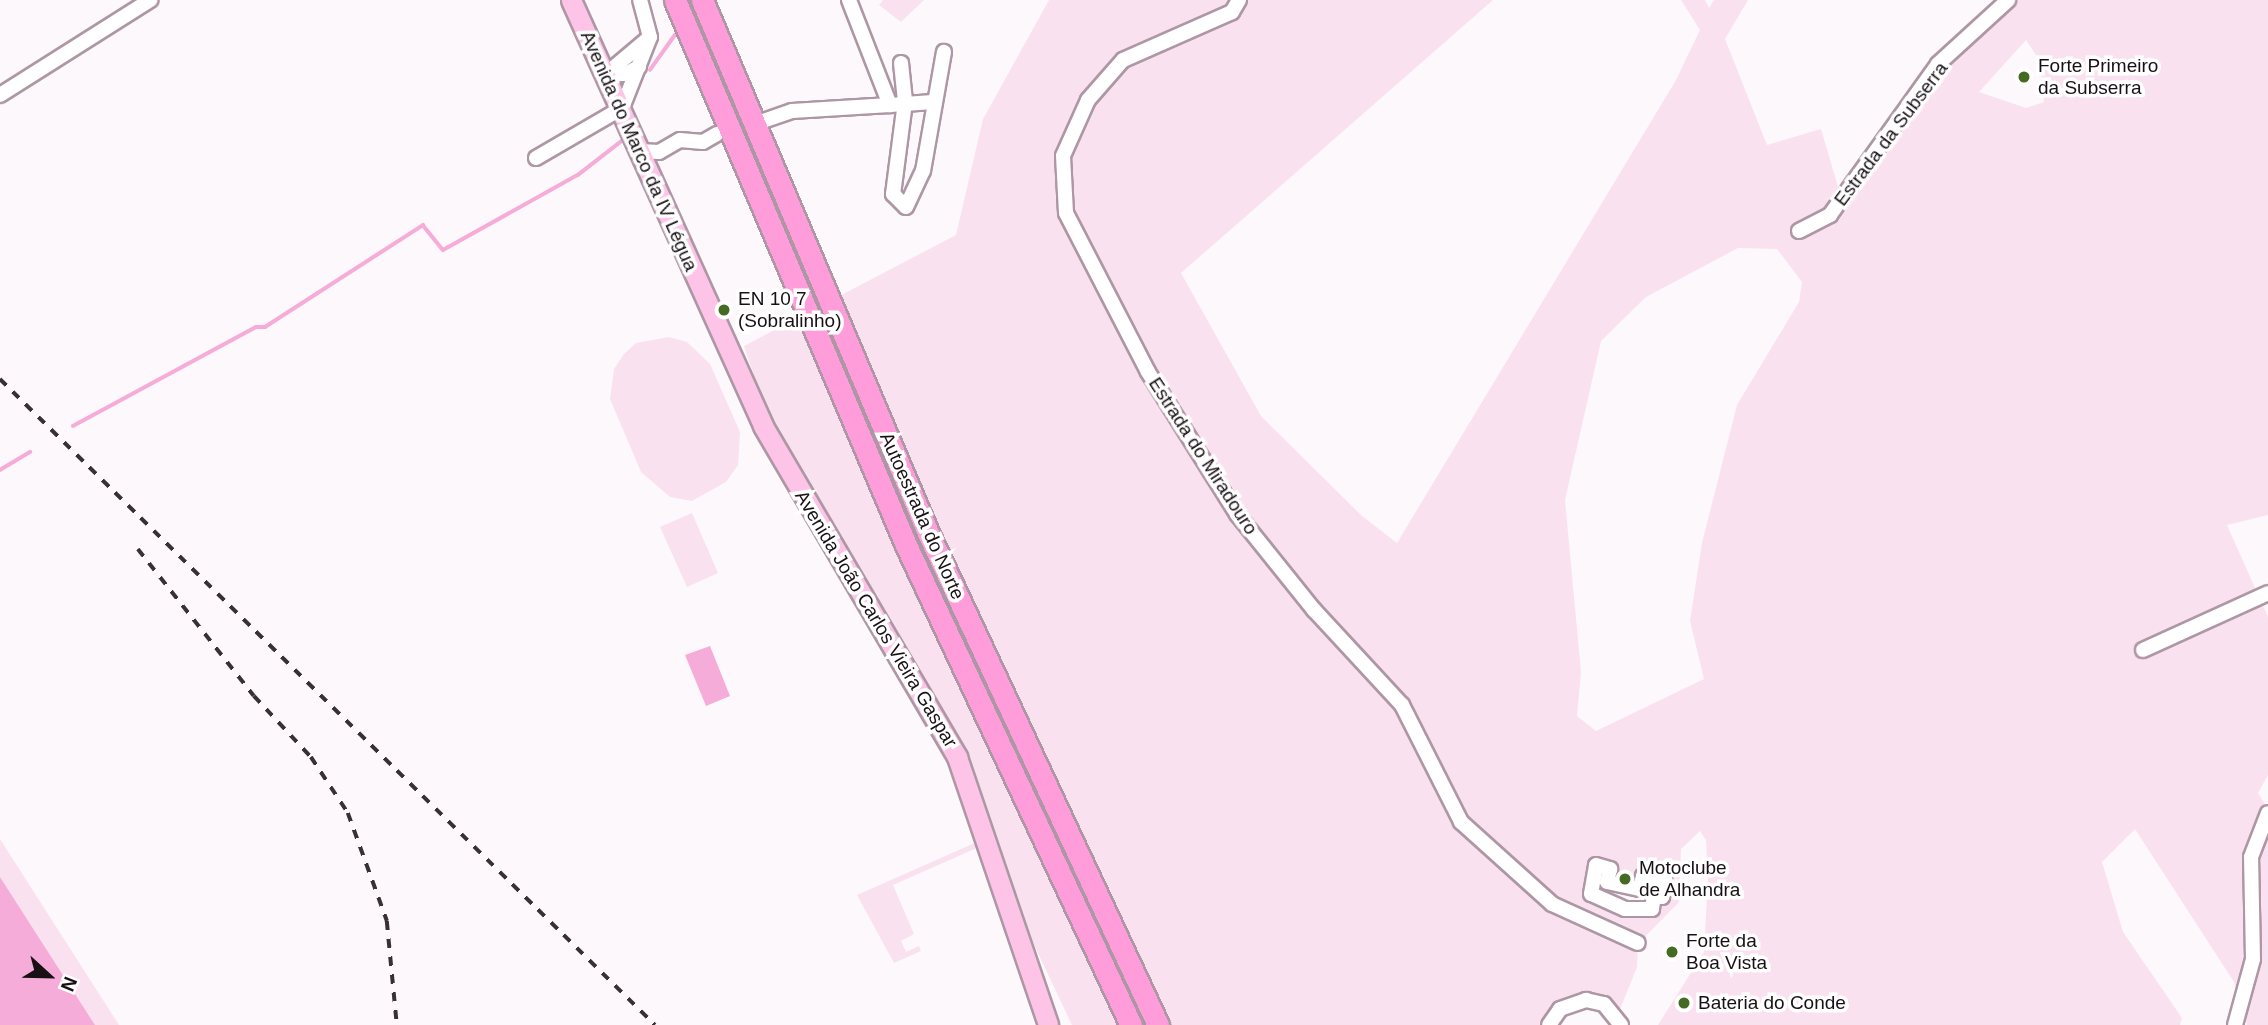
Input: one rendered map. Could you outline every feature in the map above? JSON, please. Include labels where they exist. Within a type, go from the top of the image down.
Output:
[{"type":"highway","name":"Autoestrada do Norte","points":[[675,0],[906,545],[1131,1025]]},
{"type":"highway","name":"Autoestrada do Norte","points":[[702,0],[929,536],[1158,1025]]},
{"type":"main road","name":"Avenida do Marco da IV Légua","points":[[571,0],[607,64],[622,108],[708,301]]},
{"type":"main road","name":"Avenida João Carlos Vieira Gaspar","points":[[708,301],[768,435],[952,746],[1048,1025]]},
{"type":"street","points":[[0,95],[150,0]]},
{"type":"street","points":[[536,158],[622,108],[650,37],[640,0]]},
{"type":"street","points":[[849,0],[897,103]]},
{"type":"street","name":"Estrada do Miradouro","points":[[1239,0],[1232,12],[1123,60],[1088,100],[1063,156],[1066,213],[1148,372],[1237,514],[1314,610],[1402,705],[1461,822],[1552,904],[1638,943]]},
{"type":"street","name":"Estrada da Subserra","points":[[1799,231],[1830,215],[1938,64],[2008,0]]},
{"type":"street","points":[[607,64],[650,37]]},
{"type":"street","points":[[901,63],[893,194],[897,203],[909,206],[923,171],[933,102],[944,52]]},
{"type":"street","points":[[607,64],[626,74],[640,66]]},
{"type":"street","points":[[763,121],[792,111],[933,102]]},
{"type":"street","points":[[640,150],[659,152],[680,141],[703,142],[717,134]]},
{"type":"street","points":[[2143,650],[2268,593]]},
{"type":"street","points":[[2235,1025],[2253,959],[2251,857],[2268,813]]},
{"type":"street","points":[[1596,865],[1610,869],[1607,882],[1640,889],[1643,876],[1664,881],[1662,897],[1654,896],[1652,909],[1625,909],[1591,894],[1596,865]]},
{"type":"street","points":[[1549,1025],[1560,1009],[1586,1000],[1604,1004],[1621,1025]]},
{"type":"shaded area","points":[[883,0],[924,0],[901,22],[879,5]]},
{"type":"shaded area","points":[[1049,0],[1493,0],[1181,273],[1261,416],[1362,516],[1397,543],[1676,80],[1700,30],[1681,0],[1705,0],[1709,8],[1714,0],[1748,0],[1725,39],[1767,145],[1821,129],[1839,190],[1911,89],[1994,0],[2268,0],[2268,515],[2227,525],[2268,617],[2268,775],[2258,793],[2268,809],[2268,1025],[2247,1025],[2234,982],[2135,829],[2102,862],[2123,932],[2182,1018],[2180,1025],[1658,1025],[1704,952],[1708,877],[1706,840],[1700,831],[1681,849],[1679,902],[1638,944],[1637,967],[1617,1017],[1586,1000],[1549,1025],[1072,1025],[921,706],[777,444],[744,346],[956,235],[983,119]],"holes":[[[2026,40],[2040,61],[2044,102],[2026,108],[1979,92]],[[1738,248],[1777,249],[1802,282],[1799,302],[1737,405],[1702,543],[1690,621],[1704,679],[1596,731],[1577,716],[1581,672],[1565,500],[1601,341],[1646,297]],[[1596,865],[1607,882],[1640,889],[1643,876],[1663,881],[1652,908],[1591,894]]]},
{"type":"shaded area","points":[[669,337],[687,342],[710,364],[740,432],[738,465],[726,482],[692,501],[670,497],[641,472],[610,399],[614,369],[624,354],[636,343]]},
{"type":"shaded area","points":[[692,513],[718,573],[687,587],[660,527]]},
{"type":"shaded area","points":[[710,646],[730,696],[706,706],[685,655]]},
{"type":"shaded area","points":[[0,839],[119,1025],[95,1025],[0,877]]},
{"type":"shaded area","points":[[977,842],[979,847],[893,885],[914,934],[901,941],[906,952],[919,946],[921,951],[894,963],[857,895]]},
{"type":"shaded area","points":[[0,877],[95,1025],[0,1025]]},
{"type":"waterway","points":[[650,70],[675,35]]},
{"type":"waterway","points":[[73,426],[256,327],[265,327],[423,225],[443,250],[578,175],[623,140]]},
{"type":"waterway","points":[[0,470],[30,452]]},
{"type":"railway","points":[[0,379],[655,1025]]},
{"type":"railway","points":[[138,549],[254,696],[311,757],[348,813],[387,921],[397,1025]]},
{"type":"place","name":"Forte Primeiro da Subserra","points":[[2024,77]]},
{"type":"place","name":"EN 10 7 (Sobralinho)","points":[[724,310]]},
{"type":"place","name":"Motoclube de Alhandra","points":[[1625,879]]},
{"type":"place","name":"Forte da Boa Vista","points":[[1672,952]]},
{"type":"place","name":"Bateria do Conde","points":[[1684,1003]]}]
